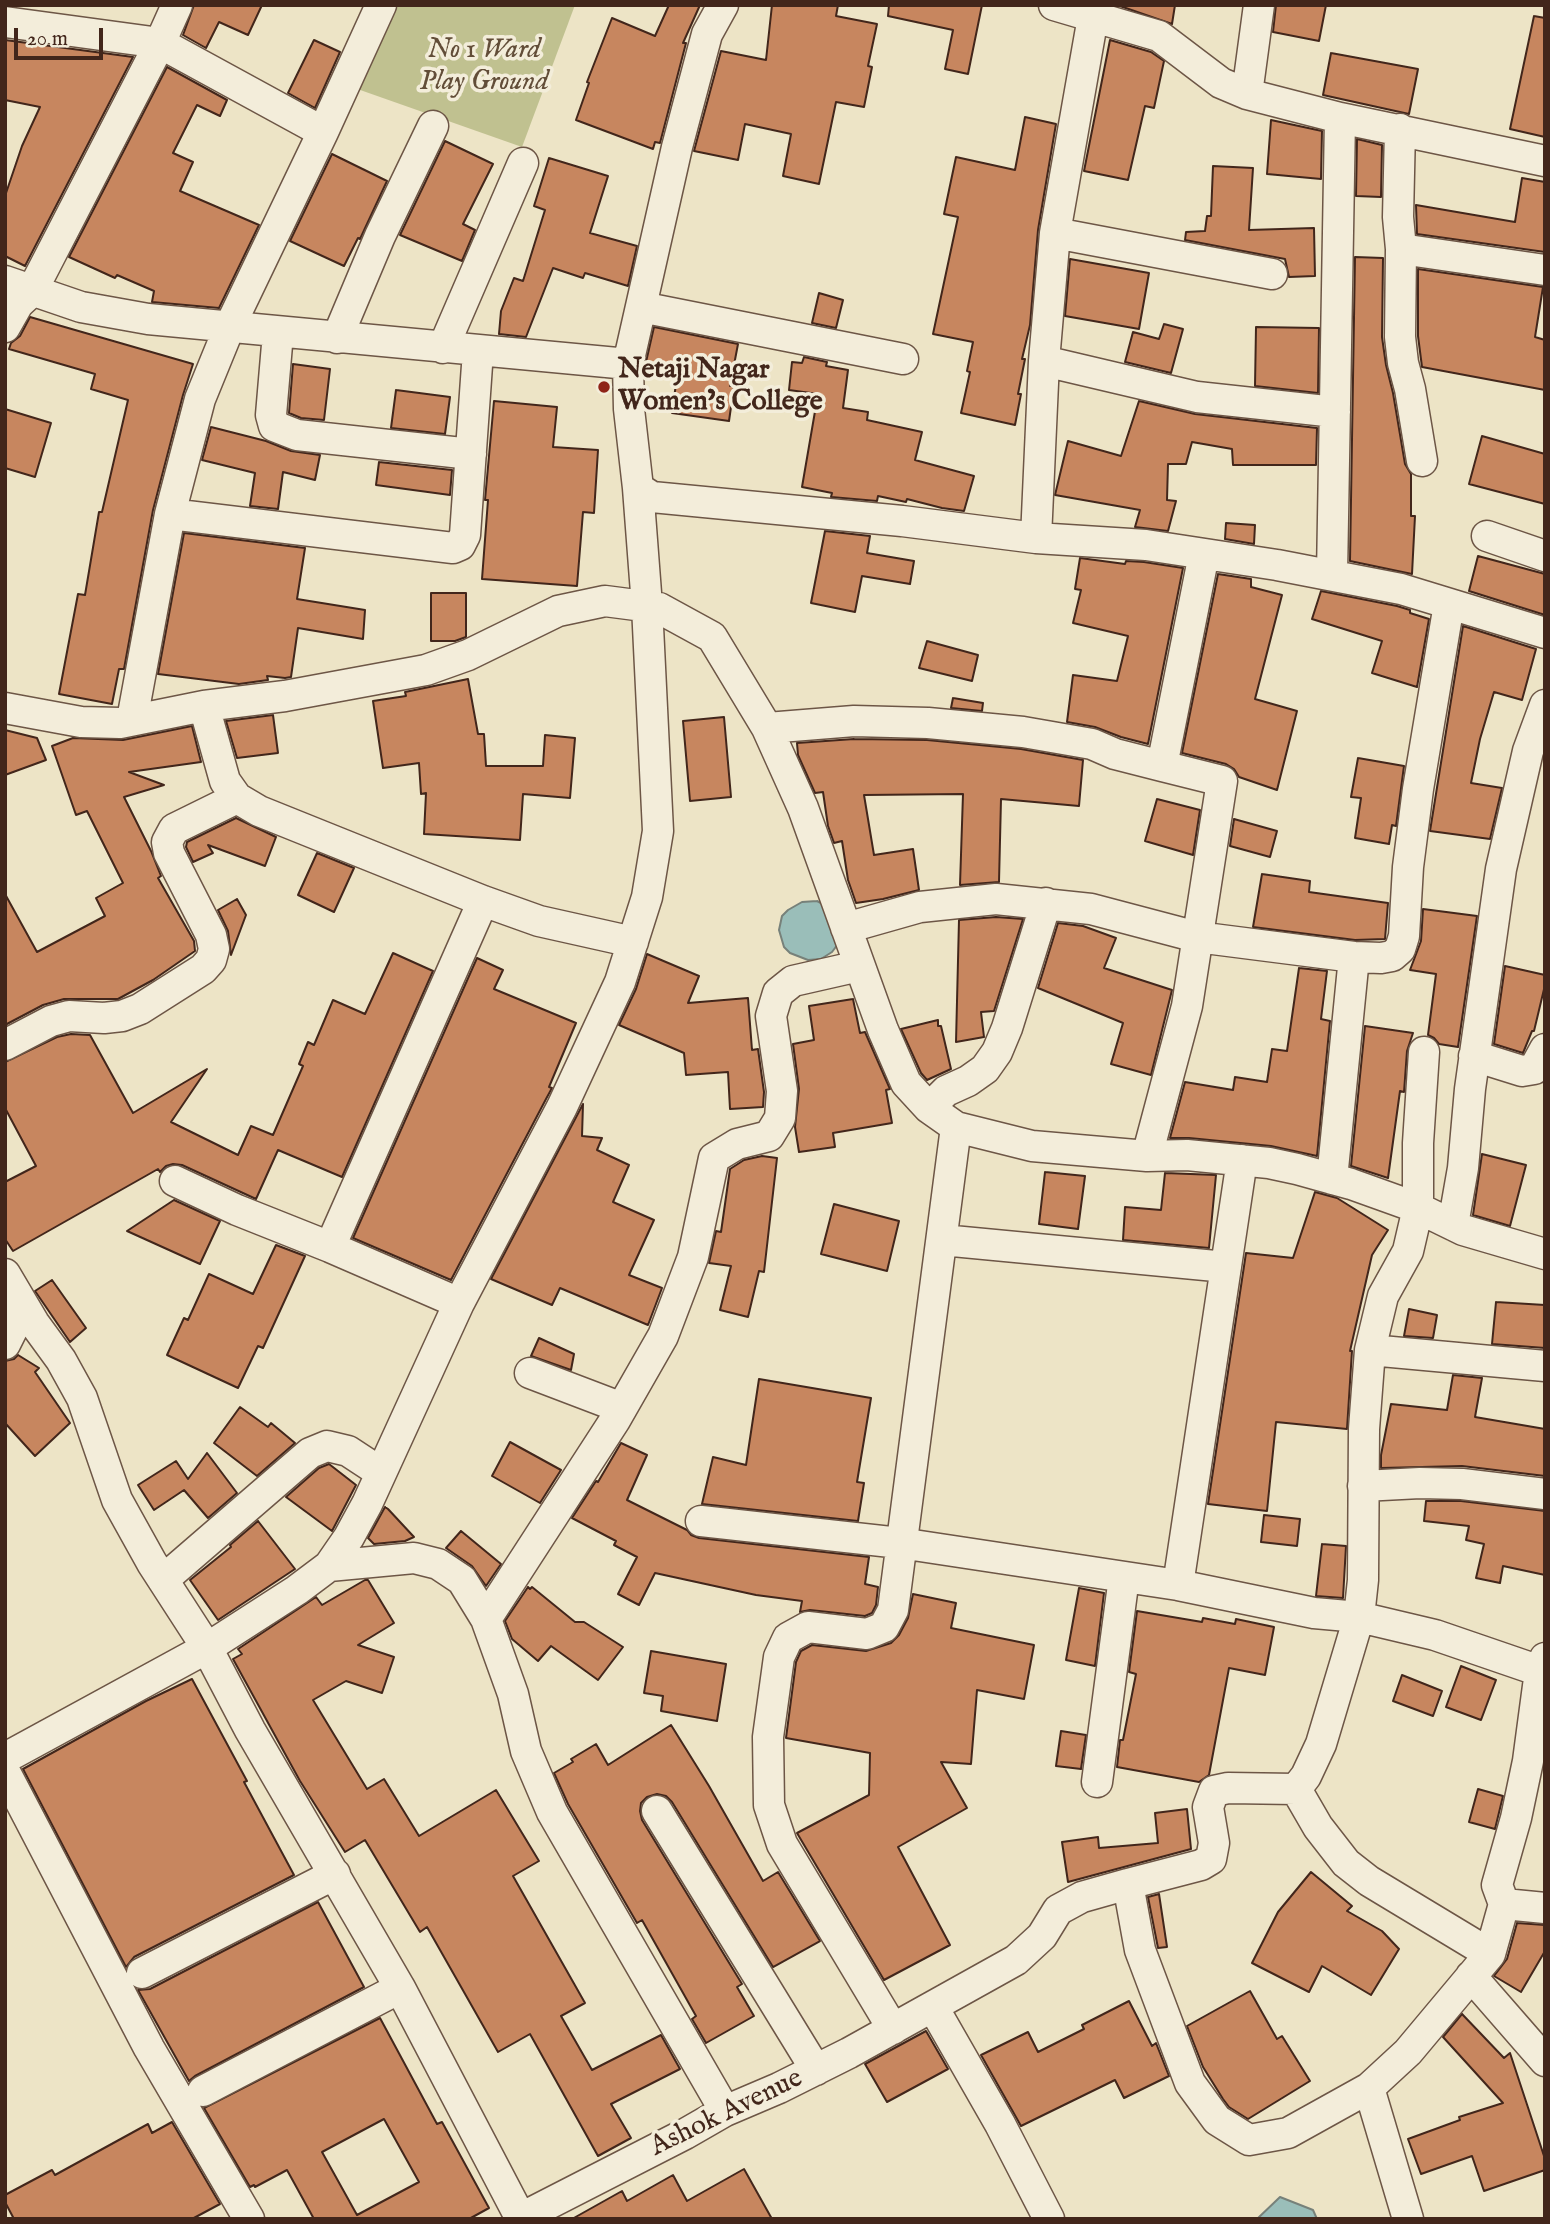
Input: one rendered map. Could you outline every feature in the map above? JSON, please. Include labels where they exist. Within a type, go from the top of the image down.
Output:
[{"type":"street","points":[[5,327],[18,304],[18,286],[160,43],[177,5]]},
{"type":"street","points":[[132,720],[170,514],[200,399],[229,328],[381,5]]},
{"type":"street","points":[[5,1758],[206,1648],[297,1590],[329,1566],[349,1537],[459,1303],[562,1107],[620,982],[647,897],[658,831],[647,606],[629,409],[628,364],[677,147],[707,34],[723,5]]},
{"type":"street","points":[[1054,5],[1159,36],[1221,83],[1247,93],[1340,118],[1545,161]]},
{"type":"street","points":[[1247,93],[1259,5]]},
{"type":"street","points":[[1036,538],[1044,361],[1055,233],[1093,16]]},
{"type":"street","points":[[5,22],[160,43],[323,132]]},
{"type":"street","points":[[1332,575],[1340,118]]},
{"type":"street","points":[[337,338],[380,236],[433,126]]},
{"type":"street","points":[[1400,129],[1400,337],[1422,460]]},
{"type":"street","points":[[443,348],[523,163]]},
{"type":"street","points":[[1055,233],[1272,274]]},
{"type":"street","points":[[1401,249],[1545,270]]},
{"type":"street","points":[[18,286],[81,307],[149,319],[628,364]]},
{"type":"street","points":[[640,307],[903,359]]},
{"type":"street","points":[[278,333],[271,415],[274,426],[297,435],[471,454]]},
{"type":"street","points":[[170,514],[453,548],[460,545],[465,536],[478,351]]},
{"type":"street","points":[[1044,361],[1197,397],[1335,412]]},
{"type":"street","points":[[638,488],[652,498],[876,518],[1036,538],[1146,545],[1203,554],[1401,589],[1545,633]]},
{"type":"street","points":[[1487,536],[1545,556]]},
{"type":"street","points":[[1161,766],[1203,554]]},
{"type":"street","points":[[5,708],[81,722],[120,723],[204,706],[285,696],[426,670],[468,655],[558,611],[605,601],[659,608],[712,637],[767,729],[803,808],[883,1030],[906,1083],[929,1108],[956,1127],[1031,1146],[1147,1156],[1187,1155],[1278,1165],[1332,1179],[1418,1208],[1453,1225],[1545,1254]]},
{"type":"street","points":[[846,928],[920,908],[996,899],[1091,909],[1197,937],[1354,957],[1392,956],[1400,949],[1404,936],[1408,866],[1418,789],[1449,604]]},
{"type":"street","points":[[1453,1225],[1463,1168],[1475,1056],[1501,869],[1528,751],[1545,705]]},
{"type":"street","points":[[204,706],[225,781],[237,798],[259,811],[539,921],[633,942]]},
{"type":"street","points":[[767,729],[854,721],[928,723],[1023,732],[1092,744],[1115,754],[1222,781],[1187,1006],[1147,1156]]},
{"type":"street","points":[[5,1045],[51,1021],[69,1016],[104,1018],[131,1012],[203,969],[211,960],[214,948],[211,935],[169,853],[167,842],[174,829],[237,798]]},
{"type":"street","points":[[330,1247],[483,901]]},
{"type":"street","points":[[929,1108],[946,1091],[985,1069],[997,1052],[1046,903]]},
{"type":"street","points":[[1332,1179],[1354,957]]},
{"type":"street","points":[[486,1619],[622,1408],[663,1336],[693,1258],[714,1158],[737,1143],[769,1136],[780,1118],[782,1091],[771,1016],[778,993],[793,981],[859,966]]},
{"type":"street","points":[[1475,1056],[1522,1070],[1534,1069],[1545,1049]]},
{"type":"street","points":[[1423,1052],[1418,1208],[1408,1251],[1383,1296],[1370,1350],[1364,1429],[1363,1580],[1359,1616],[1321,1744],[1306,1776],[1296,1789],[1318,1827],[1346,1863],[1481,1965],[1545,2061]]},
{"type":"street","points":[[893,2029],[782,1844],[769,1805],[768,1737],[779,1657],[788,1638],[808,1626],[867,1633],[884,1627],[893,1610],[956,1127]]},
{"type":"street","points":[[1178,1585],[1241,1160]]},
{"type":"street","points":[[175,1181],[237,1210],[459,1303]]},
{"type":"street","points":[[942,1240],[1226,1267]]},
{"type":"street","points":[[5,1274],[34,1324],[61,1360],[82,1398],[117,1500],[206,1648],[250,1730],[436,2051],[521,2219]]},
{"type":"street","points":[[5,1344],[24,1306]]},
{"type":"street","points":[[1370,1350],[1545,1366]]},
{"type":"street","points":[[530,1373],[622,1408]]},
{"type":"street","points":[[163,1580],[310,1453],[327,1446],[348,1451],[380,1472]]},
{"type":"street","points":[[1363,1486],[1462,1484],[1545,1494]]},
{"type":"street","points":[[701,1521],[900,1543],[1178,1585],[1255,1603],[1314,1613],[1359,1616],[1542,1664],[1528,1761],[1516,1818],[1497,1885],[1504,1904],[1481,1965],[1408,2052],[1369,2088],[1288,2133],[1249,2140],[1217,2120],[1190,2083],[1140,1950],[1128,1884]]},
{"type":"street","points":[[329,1566],[414,1558],[438,1564],[462,1580],[486,1619],[513,1694],[526,1751],[552,1812],[725,2111]]},
{"type":"street","points":[[1097,1782],[1124,1577]]},
{"type":"street","points":[[5,1772],[149,2048],[249,2219]]},
{"type":"street","name":"Ashok Avenue","points":[[521,2219],[725,2111],[816,2070],[1016,1960],[1042,1936],[1058,1910],[1082,1897],[1200,1865],[1211,1859],[1214,1843],[1208,1807],[1214,1791],[1228,1788],[1296,1789]]},
{"type":"street","points":[[657,1811],[816,2070]]},
{"type":"street","points":[[142,1973],[335,1874]]},
{"type":"street","points":[[1504,1904],[1545,1908]]},
{"type":"street","points":[[203,2091],[400,1988]]},
{"type":"street","points":[[933,2007],[1000,2124],[1049,2219]]},
{"type":"street","points":[[1369,2088],[1408,2219]]},
{"type":"green space","name":"No 1 Ward Play Ground","points":[[385,5],[575,5],[522,147],[346,85]]},
{"type":"water","points":[[817,901],[830,908],[841,940],[832,952],[821,959],[808,960],[790,953],[784,947],[779,930],[782,916],[788,910],[802,902]]},
{"type":"water","points":[[1280,2197],[1313,2210],[1317,2219],[1257,2219]]},
{"type":"building","points":[[194,5],[262,5],[248,35],[219,22],[206,48],[183,35]]},
{"type":"building","points":[[669,5],[700,5],[683,43],[686,43],[660,143],[655,142],[653,149],[576,120],[589,83],[587,82],[612,18],[655,36]]},
{"type":"building","points":[[772,5],[838,5],[836,16],[877,24],[868,66],[872,67],[864,107],[836,102],[819,184],[783,176],[791,134],[745,124],[738,160],[694,151],[721,51],[766,60]]},
{"type":"building","points":[[889,5],[982,5],[968,74],[945,69],[953,30],[888,16]]},
{"type":"building","points":[[1117,5],[1175,5],[1172,24]]},
{"type":"building","points":[[1276,5],[1326,5],[1319,41],[1273,32]]},
{"type":"building","points":[[1534,16],[1545,18],[1545,137],[1510,129]]},
{"type":"building","points":[[5,40],[133,57],[25,266],[5,256],[5,196],[22,146],[40,107],[5,100]]},
{"type":"building","points":[[314,40],[340,52],[315,108],[288,93]]},
{"type":"building","points":[[1110,40],[1151,52],[1164,61],[1154,108],[1145,106],[1128,180],[1084,171]]},
{"type":"building","points":[[1331,53],[1418,69],[1409,114],[1323,95]]},
{"type":"building","points":[[167,67],[227,100],[220,116],[197,105],[173,153],[193,162],[180,191],[259,225],[219,308],[152,302],[154,291],[117,275],[115,278],[69,257]]},
{"type":"building","points":[[1025,117],[1056,124],[1038,230],[1030,325],[1022,359],[1025,359],[1015,425],[961,413],[973,342],[933,334],[958,217],[944,214],[956,157],[1015,170]]},
{"type":"building","points":[[1271,120],[1322,131],[1321,179],[1267,174]]},
{"type":"building","points":[[1357,139],[1382,145],[1381,197],[1356,196]]},
{"type":"building","points":[[445,141],[493,164],[463,224],[475,230],[462,261],[400,235]]},
{"type":"building","points":[[332,154],[387,181],[344,266],[290,241]]},
{"type":"building","points":[[549,158],[608,176],[590,233],[637,246],[628,286],[585,273],[583,278],[553,268],[526,337],[499,334],[501,311],[514,278],[523,281],[545,210],[534,206]]},
{"type":"building","points":[[1213,166],[1253,168],[1249,230],[1314,228],[1315,276],[1289,277],[1285,259],[1185,240],[1186,232],[1205,231],[1207,216],[1211,216]]},
{"type":"building","points":[[1522,178],[1545,182],[1545,252],[1417,234],[1416,205],[1515,222]]},
{"type":"building","points":[[1355,257],[1383,258],[1382,337],[1405,464],[1411,474],[1411,516],[1415,516],[1412,574],[1350,561]]},
{"type":"building","points":[[1070,259],[1149,273],[1139,329],[1065,316]]},
{"type":"building","points":[[1418,269],[1543,287],[1535,337],[1545,340],[1545,390],[1422,367],[1418,336]]},
{"type":"building","points":[[819,293],[843,300],[836,328],[812,323]]},
{"type":"building","points":[[30,317],[193,364],[153,510],[124,669],[119,669],[112,704],[59,694],[78,594],[85,595],[99,512],[102,512],[128,400],[91,389],[95,374],[9,349]]},
{"type":"building","points":[[1164,324],[1183,329],[1171,373],[1125,362],[1133,332],[1159,339]]},
{"type":"building","points":[[654,327],[738,344],[730,386],[734,386],[729,421],[672,413],[678,369],[646,362]]},
{"type":"building","points":[[1256,327],[1319,328],[1318,393],[1255,386]]},
{"type":"building","points":[[804,357],[827,362],[826,366],[848,370],[843,408],[868,412],[867,420],[922,432],[915,460],[974,476],[964,511],[907,499],[906,502],[878,496],[877,501],[831,497],[832,493],[802,487],[818,394],[789,390],[792,362],[802,363]]},
{"type":"building","points":[[293,364],[330,369],[324,420],[301,418],[289,413]]},
{"type":"building","points":[[396,390],[450,397],[445,434],[391,428]]},
{"type":"building","points":[[494,401],[557,407],[553,447],[598,450],[594,513],[583,512],[577,586],[482,579],[488,500],[485,500]]},
{"type":"building","points":[[1139,401],[1195,414],[1317,428],[1316,465],[1233,465],[1232,449],[1192,442],[1186,464],[1168,464],[1167,500],[1176,501],[1168,531],[1135,527],[1140,510],[1055,495],[1068,441],[1121,456]]},
{"type":"building","points":[[5,409],[51,423],[35,477],[5,468]]},
{"type":"building","points":[[211,427],[266,441],[291,451],[320,455],[315,480],[283,472],[278,509],[250,506],[255,473],[202,460]]},
{"type":"building","points":[[1482,436],[1545,454],[1545,504],[1469,484]]},
{"type":"building","points":[[379,462],[452,470],[450,495],[376,485]]},
{"type":"building","points":[[1226,523],[1255,525],[1254,544],[1225,539]]},
{"type":"building","points":[[825,531],[870,536],[867,553],[914,561],[910,584],[862,576],[855,612],[811,603]]},
{"type":"building","points":[[184,533],[305,548],[297,599],[365,610],[363,639],[298,628],[291,677],[267,676],[268,680],[239,684],[158,674]]},
{"type":"building","points":[[1478,556],[1545,574],[1545,615],[1469,591]]},
{"type":"building","points":[[1080,558],[1125,564],[1126,561],[1144,562],[1183,568],[1148,744],[1095,727],[1067,722],[1073,675],[1117,681],[1128,636],[1073,623],[1081,590],[1075,589]]},
{"type":"building","points":[[1218,574],[1251,579],[1251,587],[1282,595],[1255,699],[1297,711],[1277,790],[1239,777],[1234,769],[1226,764],[1182,753]]},
{"type":"building","points":[[1321,591],[1397,606],[1429,619],[1417,687],[1372,673],[1382,641],[1312,619]]},
{"type":"building","points":[[431,593],[466,593],[466,637],[455,641],[431,641]]},
{"type":"building","points":[[1463,626],[1536,649],[1522,700],[1494,692],[1480,739],[1471,783],[1502,788],[1490,839],[1430,831]]},
{"type":"building","points":[[927,641],[978,655],[972,681],[919,668]]},
{"type":"building","points":[[468,679],[478,734],[484,734],[486,766],[543,766],[545,735],[575,738],[570,798],[523,794],[520,840],[424,834],[426,793],[421,794],[419,763],[383,768],[373,701],[406,696],[405,692]]},
{"type":"building","points":[[953,698],[983,703],[982,711],[951,708]]},
{"type":"building","points":[[273,715],[278,753],[237,758],[226,721]]},
{"type":"building","points":[[724,717],[731,797],[690,801],[683,721]]},
{"type":"building","points":[[192,726],[201,762],[129,772],[164,785],[124,797],[151,851],[161,876],[158,878],[194,941],[195,951],[153,980],[118,999],[64,999],[43,1005],[5,1025],[5,894],[37,952],[105,916],[96,898],[123,883],[87,811],[76,815],[52,746],[73,738],[123,740]]},
{"type":"building","points":[[5,730],[37,738],[46,760],[5,775]]},
{"type":"building","points":[[854,739],[927,740],[1021,749],[1083,760],[1079,806],[1001,799],[999,882],[960,885],[963,794],[864,795],[874,855],[913,849],[919,890],[856,903],[848,880],[842,841],[834,843],[828,826],[823,792],[815,793],[798,755],[797,743]]},
{"type":"building","points":[[1358,758],[1404,766],[1396,826],[1392,825],[1389,844],[1355,838],[1361,798],[1351,797]]},
{"type":"building","points":[[1157,799],[1200,810],[1193,855],[1145,841]]},
{"type":"building","points":[[236,818],[276,837],[265,866],[208,845],[213,853],[193,862],[186,847],[187,842]]},
{"type":"building","points":[[1234,819],[1277,831],[1270,857],[1230,846]]},
{"type":"building","points":[[317,853],[354,868],[334,912],[298,895]]},
{"type":"building","points":[[1262,874],[1310,881],[1309,892],[1388,903],[1385,939],[1355,940],[1253,927]]},
{"type":"building","points":[[237,899],[246,915],[231,955],[228,931],[218,910]]},
{"type":"building","points":[[1423,909],[1477,916],[1458,1047],[1439,1044],[1428,1035],[1436,974],[1410,970],[1421,941]]},
{"type":"building","points":[[996,917],[1023,919],[994,1011],[981,1012],[984,1037],[956,1042],[959,920]]},
{"type":"building","points":[[1058,923],[1083,926],[1116,938],[1104,968],[1172,990],[1151,1075],[1111,1064],[1123,1023],[1038,988]]},
{"type":"building","points":[[393,953],[433,971],[342,1177],[278,1150],[256,1199],[182,1165],[173,1164],[160,1172],[158,1169],[13,1251],[5,1239],[5,1182],[36,1166],[5,1108],[5,1062],[57,1037],[71,1034],[90,1035],[133,1113],[207,1069],[171,1122],[238,1155],[251,1126],[273,1135],[303,1066],[299,1064],[308,1042],[314,1045],[333,1000],[365,1014]]},
{"type":"building","points":[[647,954],[699,976],[688,1003],[748,998],[752,1050],[758,1049],[764,1092],[763,1107],[730,1109],[728,1072],[686,1075],[684,1053],[619,1025],[636,989]]},
{"type":"building","points":[[477,958],[503,970],[494,989],[576,1023],[549,1087],[552,1088],[451,1280],[353,1238]]},
{"type":"building","points":[[1505,966],[1545,975],[1534,1031],[1523,1053],[1494,1044]]},
{"type":"building","points":[[1299,968],[1327,971],[1321,1019],[1330,1021],[1317,1156],[1271,1146],[1170,1138],[1185,1082],[1233,1090],[1235,1077],[1267,1082],[1272,1049],[1287,1051]]},
{"type":"building","points":[[853,999],[860,1033],[865,1032],[890,1089],[886,1090],[892,1123],[833,1133],[835,1147],[799,1152],[795,1127],[799,1089],[793,1044],[814,1040],[809,1006]]},
{"type":"building","points":[[938,1020],[951,1069],[927,1080],[921,1073],[901,1029]]},
{"type":"building","points":[[1365,1026],[1413,1033],[1407,1051],[1404,1092],[1400,1091],[1388,1178],[1351,1166]]},
{"type":"building","points":[[583,1104],[582,1136],[602,1138],[597,1150],[629,1165],[613,1202],[654,1220],[629,1275],[662,1288],[648,1325],[560,1288],[552,1305],[491,1279]]},
{"type":"building","points":[[1482,1154],[1526,1165],[1510,1226],[1473,1215]]},
{"type":"building","points":[[762,1156],[777,1158],[764,1272],[759,1271],[748,1317],[720,1310],[731,1266],[709,1263],[716,1231],[721,1232],[730,1169],[744,1160]]},
{"type":"building","points":[[1045,1172],[1085,1176],[1078,1229],[1039,1224]]},
{"type":"building","points":[[1165,1173],[1216,1175],[1209,1248],[1123,1240],[1125,1207],[1161,1210]]},
{"type":"building","points":[[1315,1192],[1337,1198],[1388,1230],[1372,1255],[1350,1351],[1347,1429],[1276,1422],[1267,1511],[1208,1504],[1246,1253],[1293,1258]]},
{"type":"building","points":[[174,1200],[220,1221],[200,1264],[127,1231]]},
{"type":"building","points":[[834,1204],[899,1221],[887,1271],[821,1254]]},
{"type":"building","points":[[276,1245],[305,1256],[263,1348],[258,1346],[238,1388],[167,1355],[184,1318],[188,1320],[209,1274],[253,1294]]},
{"type":"building","points":[[52,1280],[86,1328],[70,1342],[35,1291]]},
{"type":"building","points":[[1496,1302],[1545,1305],[1545,1348],[1492,1344]]},
{"type":"building","points":[[1409,1309],[1437,1315],[1433,1338],[1404,1336]]},
{"type":"building","points":[[539,1338],[574,1354],[571,1370],[531,1356]]},
{"type":"building","points":[[18,1355],[39,1368],[35,1372],[70,1423],[35,1456],[5,1423],[5,1361]]},
{"type":"building","points":[[1453,1375],[1482,1378],[1475,1417],[1545,1429],[1545,1476],[1462,1466],[1381,1468],[1391,1404],[1447,1410]]},
{"type":"building","points":[[759,1379],[871,1398],[857,1482],[864,1483],[858,1521],[702,1504],[713,1457],[746,1465]]},
{"type":"building","points":[[240,1407],[268,1427],[271,1423],[295,1443],[257,1476],[214,1443]]},
{"type":"building","points":[[510,1442],[561,1470],[540,1503],[492,1476]]},
{"type":"building","points":[[621,1443],[647,1455],[627,1500],[687,1530],[691,1535],[869,1557],[865,1584],[878,1587],[872,1613],[865,1616],[810,1610],[800,1612],[802,1601],[756,1595],[655,1573],[639,1605],[618,1594],[637,1557],[614,1545],[616,1541],[572,1518]]},
{"type":"building","points":[[207,1453],[237,1493],[208,1518],[184,1490],[154,1510],[138,1485],[176,1461],[188,1479]]},
{"type":"building","points":[[329,1464],[356,1485],[332,1531],[286,1497],[319,1468]]},
{"type":"building","points":[[1426,1501],[1461,1501],[1545,1511],[1545,1575],[1503,1566],[1500,1583],[1476,1578],[1484,1544],[1466,1540],[1469,1526],[1424,1521]]},
{"type":"building","points":[[385,1507],[414,1537],[405,1541],[374,1544],[368,1538]]},
{"type":"building","points":[[1264,1515],[1300,1519],[1297,1546],[1261,1542]]},
{"type":"building","points":[[258,1521],[295,1569],[218,1620],[190,1580]]},
{"type":"building","points":[[461,1531],[501,1564],[486,1586],[472,1566],[446,1548]]},
{"type":"building","points":[[1322,1544],[1346,1546],[1343,1598],[1316,1596]]},
{"type":"building","points":[[368,1580],[394,1623],[358,1645],[394,1657],[382,1693],[346,1681],[313,1700],[367,1789],[384,1779],[419,1836],[496,1790],[539,1861],[513,1876],[585,2003],[561,2016],[592,2070],[661,2035],[680,2069],[611,2104],[631,2138],[598,2156],[530,2034],[498,2052],[427,1927],[420,1932],[365,1840],[345,1852],[300,1781],[233,1659],[242,1654],[238,1649],[316,1597],[322,1605]]},
{"type":"building","points":[[528,1587],[532,1587],[575,1622],[584,1622],[623,1647],[598,1680],[551,1646],[538,1661],[512,1639],[505,1621]]},
{"type":"building","points":[[1079,1588],[1104,1593],[1095,1666],[1066,1660]]},
{"type":"building","points":[[913,1594],[956,1603],[951,1628],[1034,1645],[1024,1699],[977,1690],[971,1764],[941,1762],[967,1808],[898,1847],[950,1945],[884,1980],[797,1833],[869,1795],[870,1753],[786,1738],[796,1662],[801,1651],[812,1645],[866,1651],[891,1643],[899,1635],[908,1618]]},
{"type":"building","points":[[1137,1611],[1202,1622],[1203,1618],[1235,1624],[1236,1619],[1274,1627],[1265,1675],[1229,1668],[1209,1775],[1199,1782],[1117,1767],[1120,1740],[1123,1740],[1136,1674],[1129,1672]]},
{"type":"building","points":[[651,1651],[726,1664],[717,1721],[661,1711],[663,1696],[644,1693]]},
{"type":"building","points":[[1461,1666],[1496,1680],[1481,1720],[1446,1707]]},
{"type":"building","points":[[1402,1675],[1442,1691],[1433,1716],[1393,1701]]},
{"type":"building","points":[[192,1679],[294,1875],[134,1957],[126,1967],[23,1769],[146,1701]]},
{"type":"building","points":[[671,1725],[763,1881],[778,1872],[820,1941],[773,1967],[672,1802],[666,1796],[657,1794],[647,1797],[641,1803],[642,1820],[742,1984],[737,1987],[754,2016],[706,2043],[692,2019],[696,2016],[642,1920],[637,1923],[568,1804],[554,1773],[596,1744],[608,1765]]},
{"type":"building","points":[[1061,1731],[1086,1735],[1081,1769],[1056,1766]]},
{"type":"building","points":[[1478,1789],[1503,1796],[1495,1829],[1469,1822]]},
{"type":"building","points":[[1187,1809],[1191,1849],[1068,1882],[1062,1842],[1098,1837],[1099,1848],[1158,1843],[1155,1813]]},
{"type":"building","points":[[1311,1872],[1352,1906],[1347,1911],[1382,1931],[1399,1949],[1371,1995],[1322,1966],[1309,1992],[1252,1963],[1278,1912]]},
{"type":"building","points":[[1159,1894],[1167,1947],[1158,1948],[1148,1897]]},
{"type":"building","points":[[318,1902],[364,1987],[189,2081],[138,1990],[150,1989]]},
{"type":"building","points":[[1517,1923],[1545,1925],[1545,1951],[1521,1992],[1494,1976],[1507,1959]]},
{"type":"building","points":[[1250,1991],[1277,2039],[1282,2036],[1310,2081],[1248,2119],[1229,2107],[1223,2099],[1203,2067],[1187,2026]]},
{"type":"building","points":[[1129,2001],[1152,2046],[1156,2043],[1169,2076],[1124,2098],[1115,2080],[1021,2126],[981,2055],[1028,2032],[1038,2052],[1084,2029],[1082,2025]]},
{"type":"building","points":[[1462,2014],[1504,2058],[1510,2053],[1545,2159],[1545,2170],[1484,2191],[1472,2156],[1421,2174],[1408,2139],[1460,2120],[1459,2117],[1503,2103],[1443,2037]]},
{"type":"building","points":[[380,2018],[437,2124],[442,2122],[489,2208],[469,2219],[314,2219],[287,2170],[250,2187],[204,2108]],"holes":[[[384,2119],[419,2182],[357,2215],[322,2152]]]},
{"type":"building","points":[[926,2031],[948,2069],[887,2102],[865,2064]]},
{"type":"building","points":[[172,2122],[220,2204],[192,2219],[14,2219],[5,2202],[5,2195],[52,2170],[55,2175],[148,2124],[152,2133]]},
{"type":"building","points":[[744,2169],[772,2219],[572,2219],[622,2191],[627,2201],[673,2175],[687,2201]]},
{"type":"place","name":"Netaji Nagar Women’s College","points":[[604,387]]}]
